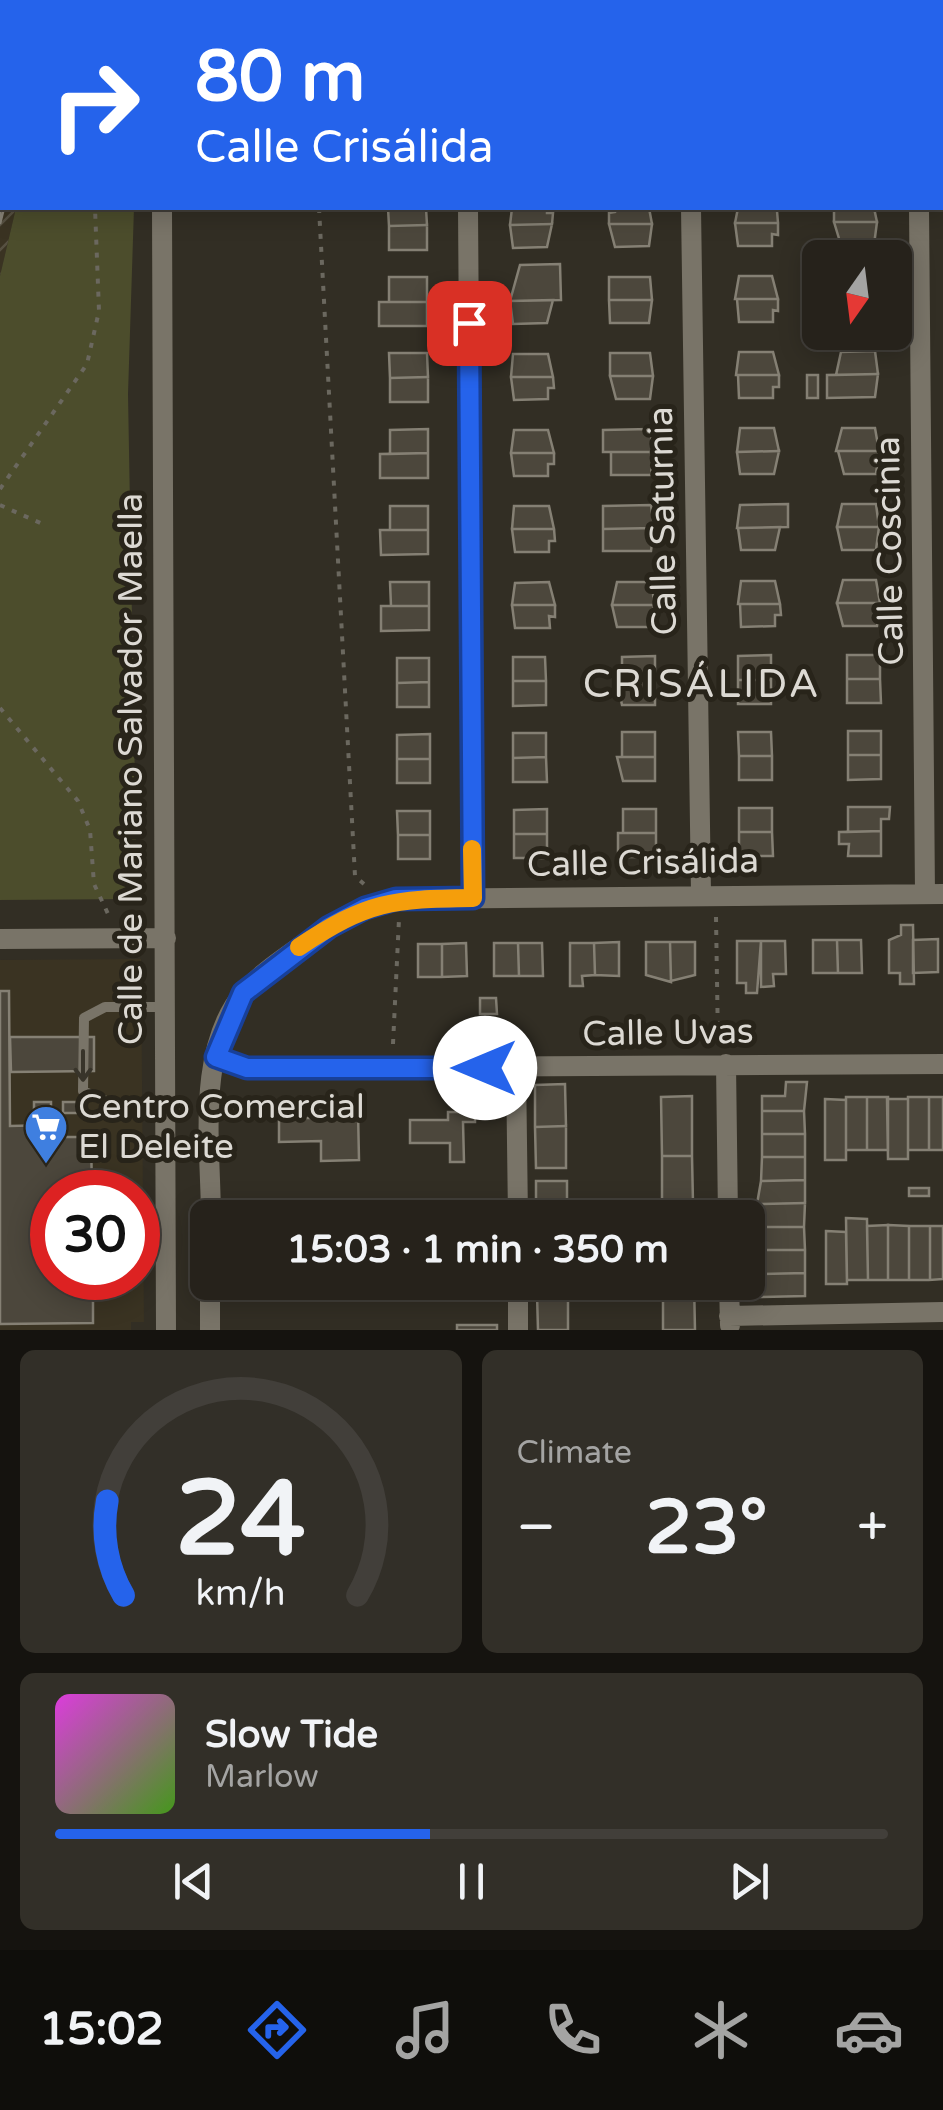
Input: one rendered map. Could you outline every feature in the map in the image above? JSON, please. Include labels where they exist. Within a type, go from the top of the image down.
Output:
[{"type":"street","name":"Calle de Mariano Salvador Maella","points":[[162,210],[166,1330]]},
{"type":"street","points":[[468,210],[473,898]]},
{"type":"street","name":"Calle Saturnia","points":[[691,210],[701,894]]},
{"type":"street","name":"Calle Coscinia","points":[[920,210],[934,894]]},
{"type":"street","name":"Calle Crisálida","points":[[212,1200],[216,1057],[243,993],[268,970],[329,927],[365,908],[396,899],[934,894]]},
{"type":"street","points":[[0,939],[166,938]]},
{"type":"street","name":"Calle Uvas","points":[[216,1057],[247,1068],[943,1064]]},
{"type":"street","points":[[722,1064],[727,1200]]},
{"type":"street","points":[[516,1067],[518,1200]]},
{"type":"street","points":[[210,1300],[210,1330]]},
{"type":"street","points":[[518,1300],[518,1330]]},
{"type":"street","points":[[730,1323],[943,1312]]},
{"type":"lane","points":[[164,1104],[111,1103],[83,1091],[84,1018],[105,1007],[166,1007]]},
{"type":"path","points":[[0,490],[87,364],[100,310],[95,210]]},
{"type":"path","points":[[318,210],[355,876],[362,886],[374,881]]},
{"type":"path","points":[[0,505],[47,526]]},
{"type":"path","points":[[0,708],[78,801],[90,830],[94,884],[108,907],[110,938]]},
{"type":"path","points":[[392,1069],[396,899]]},
{"type":"path","points":[[716,915],[722,1064]]},
{"type":"shaded area","points":[[0,210],[16,210],[0,276]]},
{"type":"shaded area","points":[[141,959],[143,1170],[30,1170],[30,1300],[144,1300],[144,1322],[131,1322],[131,1330],[0,1330],[0,960]]},
{"type":"green space","points":[[16,210],[134,210],[128,394],[137,899],[0,900],[0,276]]},
{"type":"building","points":[[388,210],[426,210],[427,225],[389,226]]},
{"type":"building","points":[[512,210],[553,213],[552,224],[510,225]]},
{"type":"building","points":[[649,210],[652,224],[609,224],[609,213]]},
{"type":"building","points":[[738,210],[777,211],[778,223],[735,223]]},
{"type":"building","points":[[874,210],[877,222],[834,222],[834,211]]},
{"type":"building","points":[[834,222],[877,222],[875,240],[839,240]]},
{"type":"building","points":[[735,223],[778,223],[778,235],[772,234],[772,246],[738,246]]},
{"type":"building","points":[[552,224],[547,247],[513,248],[510,225]]},
{"type":"building","points":[[609,224],[652,224],[649,246],[615,247]]},
{"type":"building","points":[[427,225],[427,250],[389,250],[389,226]]},
{"type":"building","points":[[560,264],[561,300],[510,301],[520,265]]},
{"type":"building","points":[[739,276],[772,276],[778,299],[735,299]]},
{"type":"building","points":[[389,277],[427,277],[427,302],[389,302]]},
{"type":"building","points":[[609,277],[650,277],[652,300],[609,300]]},
{"type":"building","points":[[737,299],[778,299],[773,322],[739,322]]},
{"type":"building","points":[[553,300],[547,323],[513,324],[510,301]]},
{"type":"building","points":[[609,300],[652,300],[649,323],[610,323]]},
{"type":"building","points":[[379,302],[427,302],[427,326],[379,326]]},
{"type":"building","points":[[875,351],[878,374],[836,375],[841,352]]},
{"type":"building","points":[[739,352],[773,352],[779,375],[736,375]]},
{"type":"building","points":[[389,353],[427,353],[428,377],[390,378]]},
{"type":"building","points":[[610,353],[650,353],[653,376],[610,376]]},
{"type":"building","points":[[513,354],[548,354],[553,377],[511,377]]},
{"type":"building","points":[[878,374],[875,397],[827,398],[827,375]]},
{"type":"building","points":[[738,375],[779,375],[779,387],[773,387],[773,398],[739,398]]},
{"type":"building","points":[[807,375],[818,375],[818,398],[807,398]]},
{"type":"building","points":[[610,376],[653,376],[650,399],[616,399]]},
{"type":"building","points":[[428,377],[428,402],[390,402],[390,378]]},
{"type":"building","points":[[511,377],[553,377],[554,388],[548,388],[548,399],[514,400]]},
{"type":"building","points":[[740,428],[774,428],[779,451],[737,452]]},
{"type":"building","points":[[842,428],[875,428],[879,451],[836,451]]},
{"type":"building","points":[[428,429],[428,453],[390,454],[390,430]]},
{"type":"building","points":[[650,429],[653,452],[603,452],[603,430]]},
{"type":"building","points":[[514,430],[548,430],[554,453],[511,453]]},
{"type":"building","points":[[779,451],[774,474],[740,474],[737,452]]},
{"type":"building","points":[[838,451],[879,451],[876,474],[844,474]]},
{"type":"building","points":[[611,452],[653,452],[651,475],[611,475]]},
{"type":"building","points":[[428,453],[428,478],[380,478],[380,454]]},
{"type":"building","points":[[511,453],[554,453],[554,464],[548,464],[548,476],[514,476]]},
{"type":"building","points":[[788,504],[788,527],[737,528],[740,505]]},
{"type":"building","points":[[842,504],[876,504],[879,527],[837,527]]},
{"type":"building","points":[[651,505],[654,528],[603,529],[603,506]]},
{"type":"building","points":[[390,506],[428,506],[428,530],[390,530]]},
{"type":"building","points":[[514,506],[549,506],[554,529],[512,529]]},
{"type":"building","points":[[780,527],[775,550],[741,550],[738,528]]},
{"type":"building","points":[[837,527],[879,527],[876,550],[842,550]]},
{"type":"building","points":[[654,528],[651,551],[603,551],[603,529]]},
{"type":"building","points":[[512,529],[554,529],[555,541],[549,541],[549,552],[515,552]]},
{"type":"building","points":[[380,530],[428,530],[428,554],[381,555]]},
{"type":"building","points":[[843,580],[876,580],[880,603],[837,603]]},
{"type":"building","points":[[741,581],[775,581],[780,604],[738,604]]},
{"type":"building","points":[[390,582],[429,582],[429,606],[391,606]]},
{"type":"building","points":[[549,582],[555,605],[512,605],[515,583]]},
{"type":"building","points":[[617,582],[652,582],[654,605],[612,605]]},
{"type":"building","points":[[837,603],[880,603],[877,626],[843,626]]},
{"type":"building","points":[[740,604],[780,604],[781,615],[775,615],[775,626],[741,627]]},
{"type":"building","points":[[512,605],[555,605],[555,617],[549,616],[550,628],[515,628]]},
{"type":"building","points":[[612,605],[654,605],[652,627],[617,627]]},
{"type":"building","points":[[381,606],[429,606],[429,630],[381,631]]},
{"type":"building","points":[[771,655],[771,680],[738,680],[738,656]]},
{"type":"building","points":[[847,655],[880,655],[880,679],[847,679]]},
{"type":"building","points":[[655,656],[655,681],[622,681],[622,657]]},
{"type":"building","points":[[513,657],[545,657],[546,681],[513,681]]},
{"type":"building","points":[[397,658],[429,658],[429,682],[397,683]]},
{"type":"building","points":[[847,679],[880,679],[881,703],[847,703]]},
{"type":"building","points":[[738,680],[771,680],[771,704],[738,704]]},
{"type":"building","points":[[513,681],[546,681],[546,705],[513,706]]},
{"type":"building","points":[[617,681],[655,681],[655,705],[622,705]]},
{"type":"building","points":[[429,682],[429,707],[397,707],[397,683]]},
{"type":"building","points":[[848,731],[881,731],[881,755],[848,755]]},
{"type":"building","points":[[622,732],[655,732],[655,757],[622,757]]},
{"type":"building","points":[[738,732],[771,732],[772,756],[739,756]]},
{"type":"building","points":[[513,733],[546,733],[546,757],[513,758]]},
{"type":"building","points":[[430,734],[430,759],[397,759],[397,735]]},
{"type":"building","points":[[848,755],[881,755],[881,779],[848,780]]},
{"type":"building","points":[[739,756],[772,756],[772,780],[739,780]]},
{"type":"building","points":[[546,757],[547,782],[513,782],[513,758]]},
{"type":"building","points":[[617,757],[655,757],[655,781],[623,781]]},
{"type":"building","points":[[397,759],[430,759],[430,783],[397,783]]},
{"type":"building","points":[[848,807],[890,807],[889,819],[881,819],[881,831],[848,832]]},
{"type":"building","points":[[739,808],[772,808],[772,832],[739,832]]},
{"type":"building","points":[[547,809],[547,834],[514,834],[514,810]]},
{"type":"building","points":[[623,809],[656,809],[656,833],[623,833]]},
{"type":"building","points":[[397,811],[430,811],[430,835],[398,835]]},
{"type":"building","points":[[881,831],[881,856],[848,856],[849,844],[839,844],[839,832]]},
{"type":"building","points":[[739,832],[772,832],[773,856],[739,856]]},
{"type":"building","points":[[618,833],[656,833],[656,857],[618,857]]},
{"type":"building","points":[[514,834],[547,834],[547,858],[514,858]]},
{"type":"building","points":[[398,835],[430,835],[430,859],[398,859]]},
{"type":"building","points":[[901,925],[913,925],[914,984],[900,984],[900,973],[889,973],[889,940],[901,935]]},
{"type":"building","points":[[938,939],[938,972],[913,973],[913,940]]},
{"type":"building","points":[[813,940],[837,940],[838,973],[813,973]]},
{"type":"building","points":[[837,940],[861,940],[862,973],[838,973]]},
{"type":"building","points":[[737,941],[761,941],[757,993],[746,993],[746,983],[737,983]]},
{"type":"building","points":[[761,941],[785,941],[786,974],[773,974],[774,986],[761,987]]},
{"type":"building","points":[[619,942],[619,976],[595,975],[594,943]]},
{"type":"building","points":[[646,942],[670,942],[671,982],[646,975]]},
{"type":"building","points":[[670,942],[695,942],[695,975],[671,981]]},
{"type":"building","points":[[466,943],[467,976],[442,977],[442,944]]},
{"type":"building","points":[[494,943],[518,943],[519,976],[494,976]]},
{"type":"building","points":[[518,943],[542,943],[543,976],[519,976]]},
{"type":"building","points":[[570,943],[594,943],[595,975],[582,976],[583,986],[570,986]]},
{"type":"building","points":[[418,944],[442,944],[442,977],[418,977]]},
{"type":"building","name":"Centro Comercial El Deleite","points":[[0,991],[9,991],[10,1126],[50,1125],[51,1137],[91,1137],[92,1170],[30,1170],[30,1300],[93,1300],[93,1323],[0,1324]]},
{"type":"building","points":[[480,998],[496,998],[497,1014],[480,1014]]},
{"type":"building","points":[[10,1037],[94,1037],[94,1071],[11,1072]]},
{"type":"building","points":[[786,1082],[807,1082],[804,1111],[762,1111],[762,1096],[785,1096]]},
{"type":"building","points":[[565,1084],[566,1126],[535,1127],[535,1085]]},
{"type":"building","points":[[692,1096],[692,1156],[662,1156],[661,1097]]},
{"type":"building","points":[[846,1097],[867,1097],[867,1150],[846,1150]]},
{"type":"building","points":[[867,1097],[888,1097],[888,1150],[867,1150]]},
{"type":"building","points":[[908,1097],[929,1097],[929,1150],[908,1150]]},
{"type":"building","points":[[929,1097],[943,1097],[943,1150],[929,1150]]},
{"type":"building","points":[[825,1099],[846,1100],[846,1160],[825,1160]]},
{"type":"building","points":[[887,1099],[908,1099],[908,1159],[888,1159]]},
{"type":"building","points":[[34,1102],[51,1102],[51,1114],[34,1114]]},
{"type":"building","points":[[63,1102],[80,1102],[80,1113],[63,1113]]},
{"type":"building","points":[[320,1111],[358,1111],[359,1160],[321,1161],[321,1141],[279,1142],[279,1118],[320,1118]]},
{"type":"building","points":[[762,1111],[804,1111],[805,1134],[762,1134]]},
{"type":"building","points":[[448,1112],[475,1112],[475,1122],[463,1122],[464,1162],[450,1162],[450,1143],[410,1143],[410,1120],[448,1120]]},
{"type":"building","points":[[566,1126],[566,1168],[536,1168],[535,1127]]},
{"type":"building","points":[[762,1134],[805,1134],[805,1157],[762,1157]]},
{"type":"building","points":[[662,1156],[692,1156],[693,1200],[662,1200]]},
{"type":"building","points":[[762,1157],[805,1157],[805,1180],[761,1181]]},
{"type":"building","points":[[805,1180],[805,1203],[765,1204],[765,1200],[758,1200],[761,1181]]},
{"type":"building","points":[[536,1181],[567,1181],[567,1200],[536,1200]]},
{"type":"building","points":[[909,1188],[929,1188],[929,1196],[909,1196]]},
{"type":"building","points":[[805,1203],[804,1227],[765,1227],[765,1204]]},
{"type":"building","points":[[846,1218],[867,1219],[868,1280],[847,1280]]},
{"type":"building","points":[[888,1225],[909,1226],[909,1280],[888,1280]]},
{"type":"building","points":[[888,1225],[888,1280],[868,1280],[867,1226]]},
{"type":"building","points":[[909,1226],[930,1226],[930,1280],[909,1280]]},
{"type":"building","points":[[930,1226],[943,1226],[943,1279],[930,1280]]},
{"type":"building","points":[[765,1227],[804,1227],[805,1250],[765,1250]]},
{"type":"building","points":[[826,1231],[846,1232],[847,1284],[826,1284]]},
{"type":"building","points":[[765,1250],[805,1250],[805,1273],[765,1274]]},
{"type":"building","points":[[805,1273],[805,1296],[765,1297],[765,1274]]},
{"type":"building","points":[[537,1300],[568,1300],[568,1330],[538,1330]]},
{"type":"building","points":[[663,1300],[694,1300],[695,1330],[663,1330]]},
{"type":"building","points":[[457,1325],[497,1325],[497,1330],[457,1330]]},
{"type":"slow traffic","points":[[299,947],[365,908],[396,899],[473,898],[472,849]]},
{"type":"place","name":"Centro Comercial El Deleite","points":[[46,1165]]},
{"type":"district","name":"CRISÁLIDA","points":[[702,684]]},
{"type":"route","points":[[469,323],[473,898],[396,899],[365,908],[329,927],[268,970],[243,993],[226,1025],[216,1057],[247,1068],[485,1068]]}]
